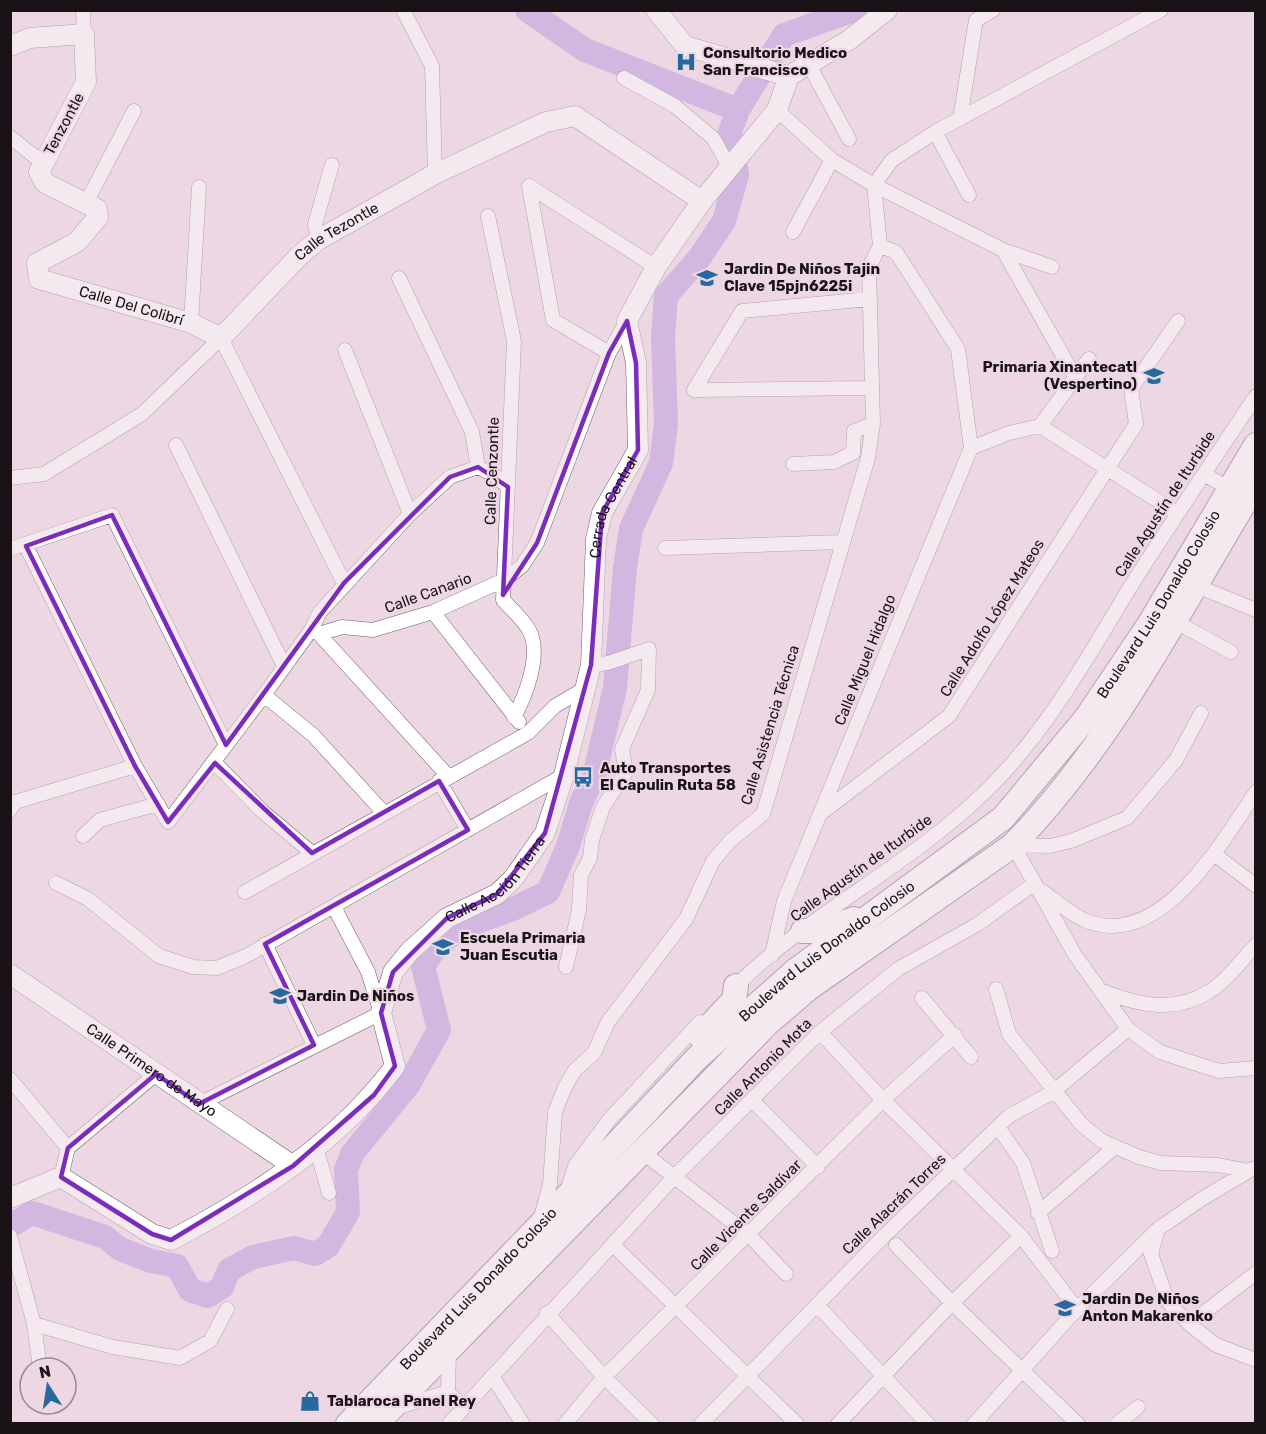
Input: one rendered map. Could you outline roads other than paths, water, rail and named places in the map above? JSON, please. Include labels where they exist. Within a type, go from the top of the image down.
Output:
[{"type":"highway","name":"Boulevard Luis Donaldo Colosio","points":[[348,1424],[697,1058],[786,979],[1004,818],[1087,717],[1150,623],[1228,488],[1256,445]]},
{"type":"highway","name":"Boulevard Luis Donaldo Colosio","points":[[383,1417],[721,1069],[809,988],[1013,845],[1029,828],[1109,729],[1256,484]]},
{"type":"highway","points":[[803,930],[819,931],[838,926],[891,901]]},
{"type":"highway","points":[[619,1141],[630,1117],[734,1000],[736,986]]},
{"type":"street","name":"Tenzontle","points":[[83,10],[86,82],[39,172],[45,183],[86,203]]},
{"type":"street","points":[[403,10],[432,66],[435,174]]},
{"type":"street","points":[[656,10],[684,46],[788,76],[849,40],[887,10]]},
{"type":"street","points":[[960,119],[976,20],[993,10]]},
{"type":"street","points":[[1089,359],[1040,426],[1009,433],[971,448],[958,349],[896,252],[880,246],[874,185],[892,160],[935,132],[1161,10]]},
{"type":"street","points":[[10,46],[30,38],[84,34]]},
{"type":"street","points":[[809,65],[849,139]]},
{"type":"street","points":[[627,321],[656,267],[702,201],[777,110],[788,76]]},
{"type":"street","points":[[624,78],[675,106],[713,138],[730,167]]},
{"type":"street","points":[[777,110],[832,160],[874,185],[1003,250],[1052,267]]},
{"type":"street","points":[[86,203],[134,111]]},
{"type":"street","name":"Calle Tezontle","points":[[10,478],[44,474],[142,414],[318,240],[435,174],[546,122],[575,116],[702,201]]},
{"type":"street","points":[[935,132],[969,195]]},
{"type":"street","points":[[10,136],[43,163]]},
{"type":"street","points":[[793,232],[832,160]]},
{"type":"street","points":[[318,240],[315,225],[332,165]]},
{"type":"street","points":[[609,353],[553,320],[529,186],[656,267]]},
{"type":"street","points":[[191,323],[199,187]]},
{"type":"street","name":"Calle Del Colibrí","points":[[86,203],[97,209],[98,217],[77,242],[37,263],[39,279],[191,323],[221,338]]},
{"type":"street","name":"Calle Cenzontle","points":[[488,216],[514,341],[503,600],[529,630],[534,644],[522,702],[514,717]]},
{"type":"street","name":"Calle Asistencia Técnica","points":[[539,1226],[542,1207],[550,1184],[555,1112],[565,1087],[575,1070],[594,1053],[608,1022],[686,919],[713,861],[730,841],[763,814],[868,458],[873,424],[869,267],[880,246]]},
{"type":"street","points":[[1003,250],[1075,377]]},
{"type":"street","points":[[399,278],[472,432],[478,467]]},
{"type":"street","points":[[869,299],[742,311],[694,390],[872,388]]},
{"type":"street","name":"Calle Canario","points":[[315,632],[342,627],[373,630],[433,612],[504,580],[522,566],[537,543],[609,353],[627,321]]},
{"type":"street","name":"Cerrada Central","points":[[564,775],[584,689],[600,664],[596,539],[602,513],[638,450],[636,363],[627,321]]},
{"type":"street","name":"Calle Adolfo López Mateos","points":[[820,814],[949,716],[1136,424],[1131,389],[1178,321]]},
{"type":"street","points":[[221,338],[344,583]]},
{"type":"street","points":[[345,350],[410,514]]},
{"type":"street","name":"Calle Agustín de Iturbide","points":[[566,1197],[574,1166],[609,1120],[736,986],[803,930],[923,847],[986,791],[1049,718],[1177,513],[1256,396]]},
{"type":"street","points":[[793,464],[834,462],[854,453],[854,431],[873,424]]},
{"type":"street","points":[[1040,426],[1107,466],[1177,513]]},
{"type":"street","points":[[176,445],[284,666]]},
{"type":"street","name":"Calle Miguel Hidalgo","points":[[772,955],[784,901],[971,448]]},
{"type":"street","points":[[26,546],[135,766],[168,822],[215,763],[284,666],[315,632],[320,612],[344,583],[410,514],[450,477],[478,467],[494,475],[508,487]]},
{"type":"street","points":[[1204,474],[1228,488]]},
{"type":"street","points":[[10,549],[26,546],[112,515],[226,745]]},
{"type":"street","points":[[665,548],[842,542]]},
{"type":"street","points":[[1194,585],[1256,610]]},
{"type":"street","points":[[433,612],[528,733]]},
{"type":"street","points":[[1174,621],[1231,652]]},
{"type":"street","points":[[315,632],[443,778],[468,830]]},
{"type":"street","points":[[566,967],[579,910],[581,875],[590,858],[592,840],[603,807],[627,772],[622,749],[648,690],[648,650],[600,664]]},
{"type":"street","points":[[245,892],[443,778],[528,733],[555,706],[584,689]]},
{"type":"street","points":[[264,695],[313,735],[384,813]]},
{"type":"street","points":[[1013,845],[1050,846],[1071,842],[1127,818],[1176,760],[1201,713]]},
{"type":"street","points":[[215,763],[262,811],[312,854]]},
{"type":"street","points":[[10,810],[15,802],[135,766]]},
{"type":"street","points":[[56,883],[88,899],[159,956],[193,967],[217,968],[246,956],[564,775]]},
{"type":"street","name":"Calle Acción Tierra","points":[[381,1013],[393,972],[410,951],[447,918],[497,894],[513,879],[545,832],[564,775]]},
{"type":"street","points":[[1037,886],[1084,920],[1106,925],[1128,923],[1152,915],[1184,889],[1214,854],[1256,792]]},
{"type":"street","points":[[83,836],[100,820],[158,804]]},
{"type":"street","points":[[1013,845],[1075,955],[1128,1029],[1160,1052],[1219,1071],[1256,1068]]},
{"type":"street","points":[[1214,854],[1256,886]]},
{"type":"street","name":"Calle Antonio Mota","points":[[449,1424],[547,1313],[613,1245],[675,1176],[820,1032],[898,969],[978,924],[1037,886]]},
{"type":"street","points":[[61,1178],[152,1234],[171,1240],[293,1166],[374,1095],[395,1066],[368,972],[334,907]]},
{"type":"street","points":[[265,944],[314,1045]]},
{"type":"street","points":[[1100,990],[1148,1006],[1179,1005],[1211,991],[1256,945]]},
{"type":"street","name":"Calle Primero de Mayo","points":[[10,974],[293,1166]]},
{"type":"street","points":[[996,988],[1009,1034],[1053,1092],[1082,1125],[1102,1141],[1161,1163],[1252,1169]]},
{"type":"street","points":[[922,998],[971,1057]]},
{"type":"street","points":[[199,1104],[381,1013]]},
{"type":"street","name":"Calle Alacrán Torres","points":[[701,1424],[818,1306],[885,1234],[1009,1116],[1053,1092],[1128,1029]]},
{"type":"street","points":[[820,1032],[952,1171],[1021,1236],[1077,1309]]},
{"type":"street","name":"Calle Vicente Saldívar","points":[[565,1424],[604,1377],[883,1100],[955,1035]]},
{"type":"street","points":[[61,1178],[68,1148],[156,1074]]},
{"type":"street","points":[[10,1079],[68,1148]]},
{"type":"street","points":[[753,1101],[818,1167]]},
{"type":"street","points":[[998,1127],[1023,1163],[1052,1251]]},
{"type":"street","points":[[316,1147],[329,1193]]},
{"type":"street","points":[[1038,1213],[1115,1147]]},
{"type":"street","points":[[642,1151],[749,1235],[786,1274]]},
{"type":"street","points":[[974,1424],[1077,1309],[1158,1229],[1200,1200],[1252,1169]]},
{"type":"street","points":[[10,1198],[61,1178]]},
{"type":"street","points":[[1158,1229],[1151,1254],[1168,1302],[1216,1345],[1256,1360]]},
{"type":"street","points":[[10,1236],[34,1324],[38,1356]]},
{"type":"street","points":[[838,1424],[952,1303],[1021,1236]]},
{"type":"street","points":[[613,1245],[797,1424]]},
{"type":"street","points":[[896,1245],[952,1303],[1024,1369],[1078,1424]]},
{"type":"street","points":[[1190,1324],[1256,1273]]},
{"type":"street","points":[[818,1306],[928,1424]]},
{"type":"street","points":[[34,1324],[113,1347],[180,1358],[210,1341],[227,1310]]},
{"type":"street","points":[[547,1313],[604,1377],[652,1424]]},
{"type":"street","points":[[449,1350],[448,1392],[464,1407]]},
{"type":"street","points":[[492,1376],[523,1424]]},
{"type":"street","points":[[383,1417],[448,1392]]},
{"type":"street","points":[[1117,1424],[1138,1407]]},
{"type":"waterway","points":[[527,10],[585,50],[738,110]]},
{"type":"waterway","points":[[10,1226],[32,1213],[105,1237],[120,1249],[151,1261],[177,1266],[190,1290],[208,1296],[222,1287],[229,1270],[253,1257],[294,1248],[315,1254],[328,1246],[348,1212],[346,1170],[352,1154],[409,1084],[439,1030],[423,966],[437,946],[461,928],[513,909],[548,892],[568,846],[581,803],[594,776],[615,688],[625,568],[631,529],[661,463],[666,424],[663,336],[666,296],[700,257],[724,221],[737,175],[730,132],[738,110],[784,35],[854,10]]},
{"type":"place","name":"Consultorio Medico San Francisco","points":[[686,62]]},
{"type":"place","name":"Jardin De Niños Tajin Clave 15pjn6225i","points":[[707,278]]},
{"type":"place","name":"Primaria Xinantecatl (Vespertino)","points":[[1154,376]]},
{"type":"place","name":"Auto Transportes El Capulin Ruta 58","points":[[583,777]]},
{"type":"place","name":"Escuela Primaria Juan Escutia","points":[[443,947]]},
{"type":"place","name":"Jardin De Niños","points":[[280,996]]},
{"type":"place","name":"Jardin De Niños Anton Makarenko","points":[[1065,1308]]},
{"type":"place","name":"Tablaroca Panel Rey","points":[[310,1401]]}]
